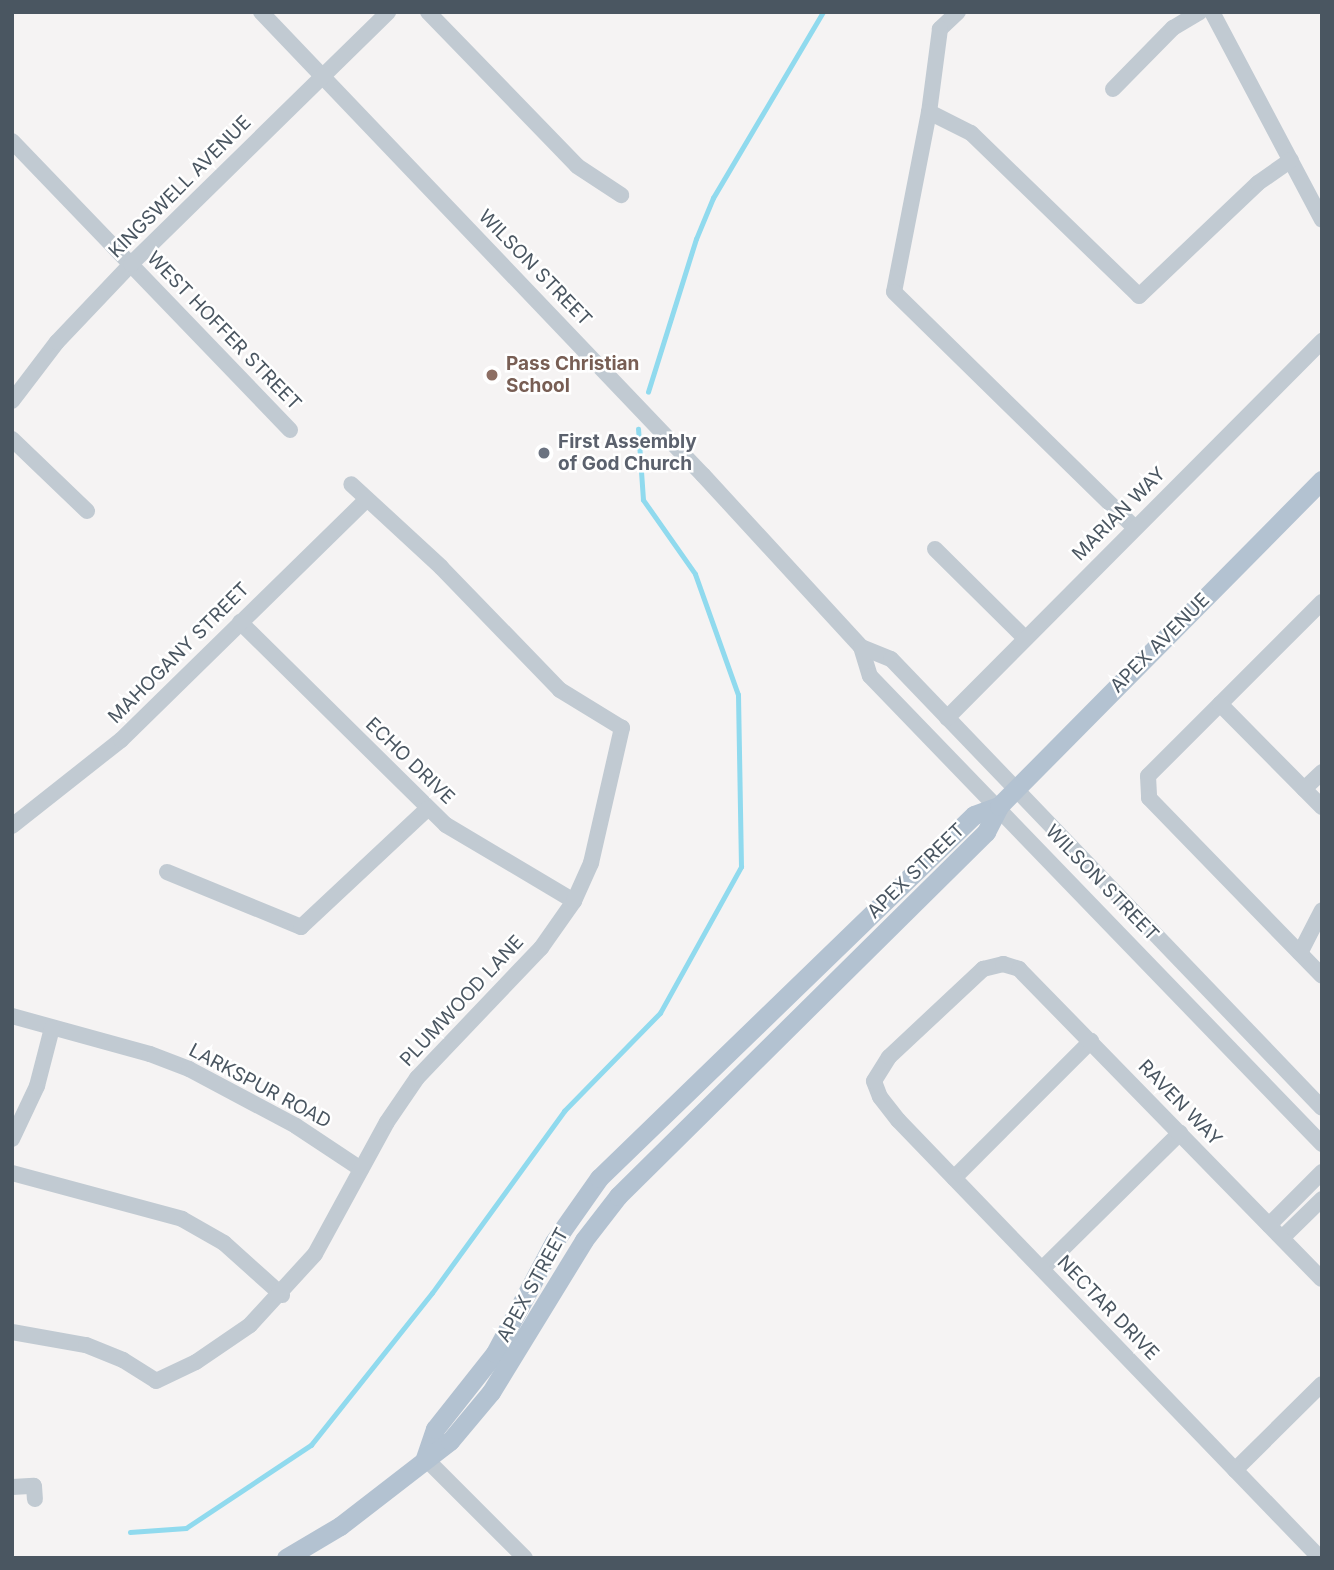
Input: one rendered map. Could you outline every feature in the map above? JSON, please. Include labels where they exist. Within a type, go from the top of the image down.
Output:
[{"type":"main road","name":"APEX AVENUE","points":[[999,806],[1322,480]]},
{"type":"main road","name":"APEX STREET","points":[[425,1458],[435,1429],[495,1353],[554,1242],[599,1178],[974,815],[999,806]]},
{"type":"main road","points":[[286,1558],[340,1525],[425,1458]]},
{"type":"street","name":"WILSON STREET","points":[[261,12],[861,647],[891,659],[1322,1108]]},
{"type":"street","name":"KINGSWELL AVENUE","points":[[12,401],[57,342],[131,264],[388,12]]},
{"type":"street","points":[[428,12],[577,166],[621,195]]},
{"type":"street","points":[[958,12],[940,29],[929,112],[894,292],[1135,527]]},
{"type":"street","points":[[1113,89],[1174,28],[1200,12]]},
{"type":"street","points":[[1212,12],[1322,220]]},
{"type":"street","points":[[929,112],[971,133],[1139,296],[1258,183],[1290,160]]},
{"type":"street","name":"WEST HOFFER STREET","points":[[12,141],[290,430]]},
{"type":"street","name":"MARIAN WAY","points":[[947,718],[1322,341]]},
{"type":"street","points":[[12,439],[87,512]]},
{"type":"street","points":[[351,484],[366,500]]},
{"type":"street","name":"MAHOGANY STREET","points":[[12,826],[121,740],[366,500]]},
{"type":"street","name":"PLUMWOOD LANE","points":[[12,1332],[86,1345],[123,1360],[156,1381],[215,1351],[282,1294],[315,1254],[361,1169],[417,1078],[541,948],[574,901],[596,844],[622,728],[560,690],[441,567],[366,500]]},
{"type":"street","points":[[935,549],[1025,638]]},
{"type":"street","points":[[1322,602],[1148,776],[1149,797],[1322,976]]},
{"type":"street","name":"ECHO DRIVE","points":[[240,622],[427,809],[466,841],[574,901]]},
{"type":"street","name":"WILSON STREET","points":[[861,647],[870,676],[999,806],[1322,1144]]},
{"type":"street","points":[[1220,704],[1322,807]]},
{"type":"street","points":[[1304,789],[1322,772]]},
{"type":"street","points":[[167,872],[301,927],[427,809]]},
{"type":"street","points":[[1300,953],[1322,910]]},
{"type":"street","name":"RAVEN WAY","points":[[874,1081],[889,1057],[983,969],[1003,964],[1032,980],[1322,1279]]},
{"type":"street","name":"LARKSPUR ROAD","points":[[12,1016],[150,1054],[189,1069],[296,1126],[361,1169]]},
{"type":"street","points":[[12,1139],[37,1086],[52,1028]]},
{"type":"street","points":[[954,1178],[1091,1041]]},
{"type":"street","name":"NECTAR DRIVE","points":[[874,1081],[880,1097],[898,1120],[1320,1558]]},
{"type":"street","points":[[1042,1269],[1180,1133]]},
{"type":"street","points":[[1269,1225],[1322,1172]]},
{"type":"street","points":[[12,1173],[181,1219],[224,1243],[282,1294]]},
{"type":"street","points":[[1282,1238],[1322,1199]]},
{"type":"street","points":[[1235,1470],[1322,1384]]},
{"type":"street","points":[[425,1458],[525,1558]]},
{"type":"street","points":[[12,1487],[34,1486],[35,1499]]},
{"type":"waterway","points":[[648,392],[696,239],[713,198],[823,12]]},
{"type":"waterway","points":[[130,1532],[186,1528],[311,1445],[432,1293],[564,1111],[660,1013],[741,867],[738,695],[695,574],[643,500],[638,429]]},
{"type":"place","name":"Pass Christian School","points":[[492,375]]},
{"type":"place","name":"First Assembly of God Church","points":[[544,453]]}]
